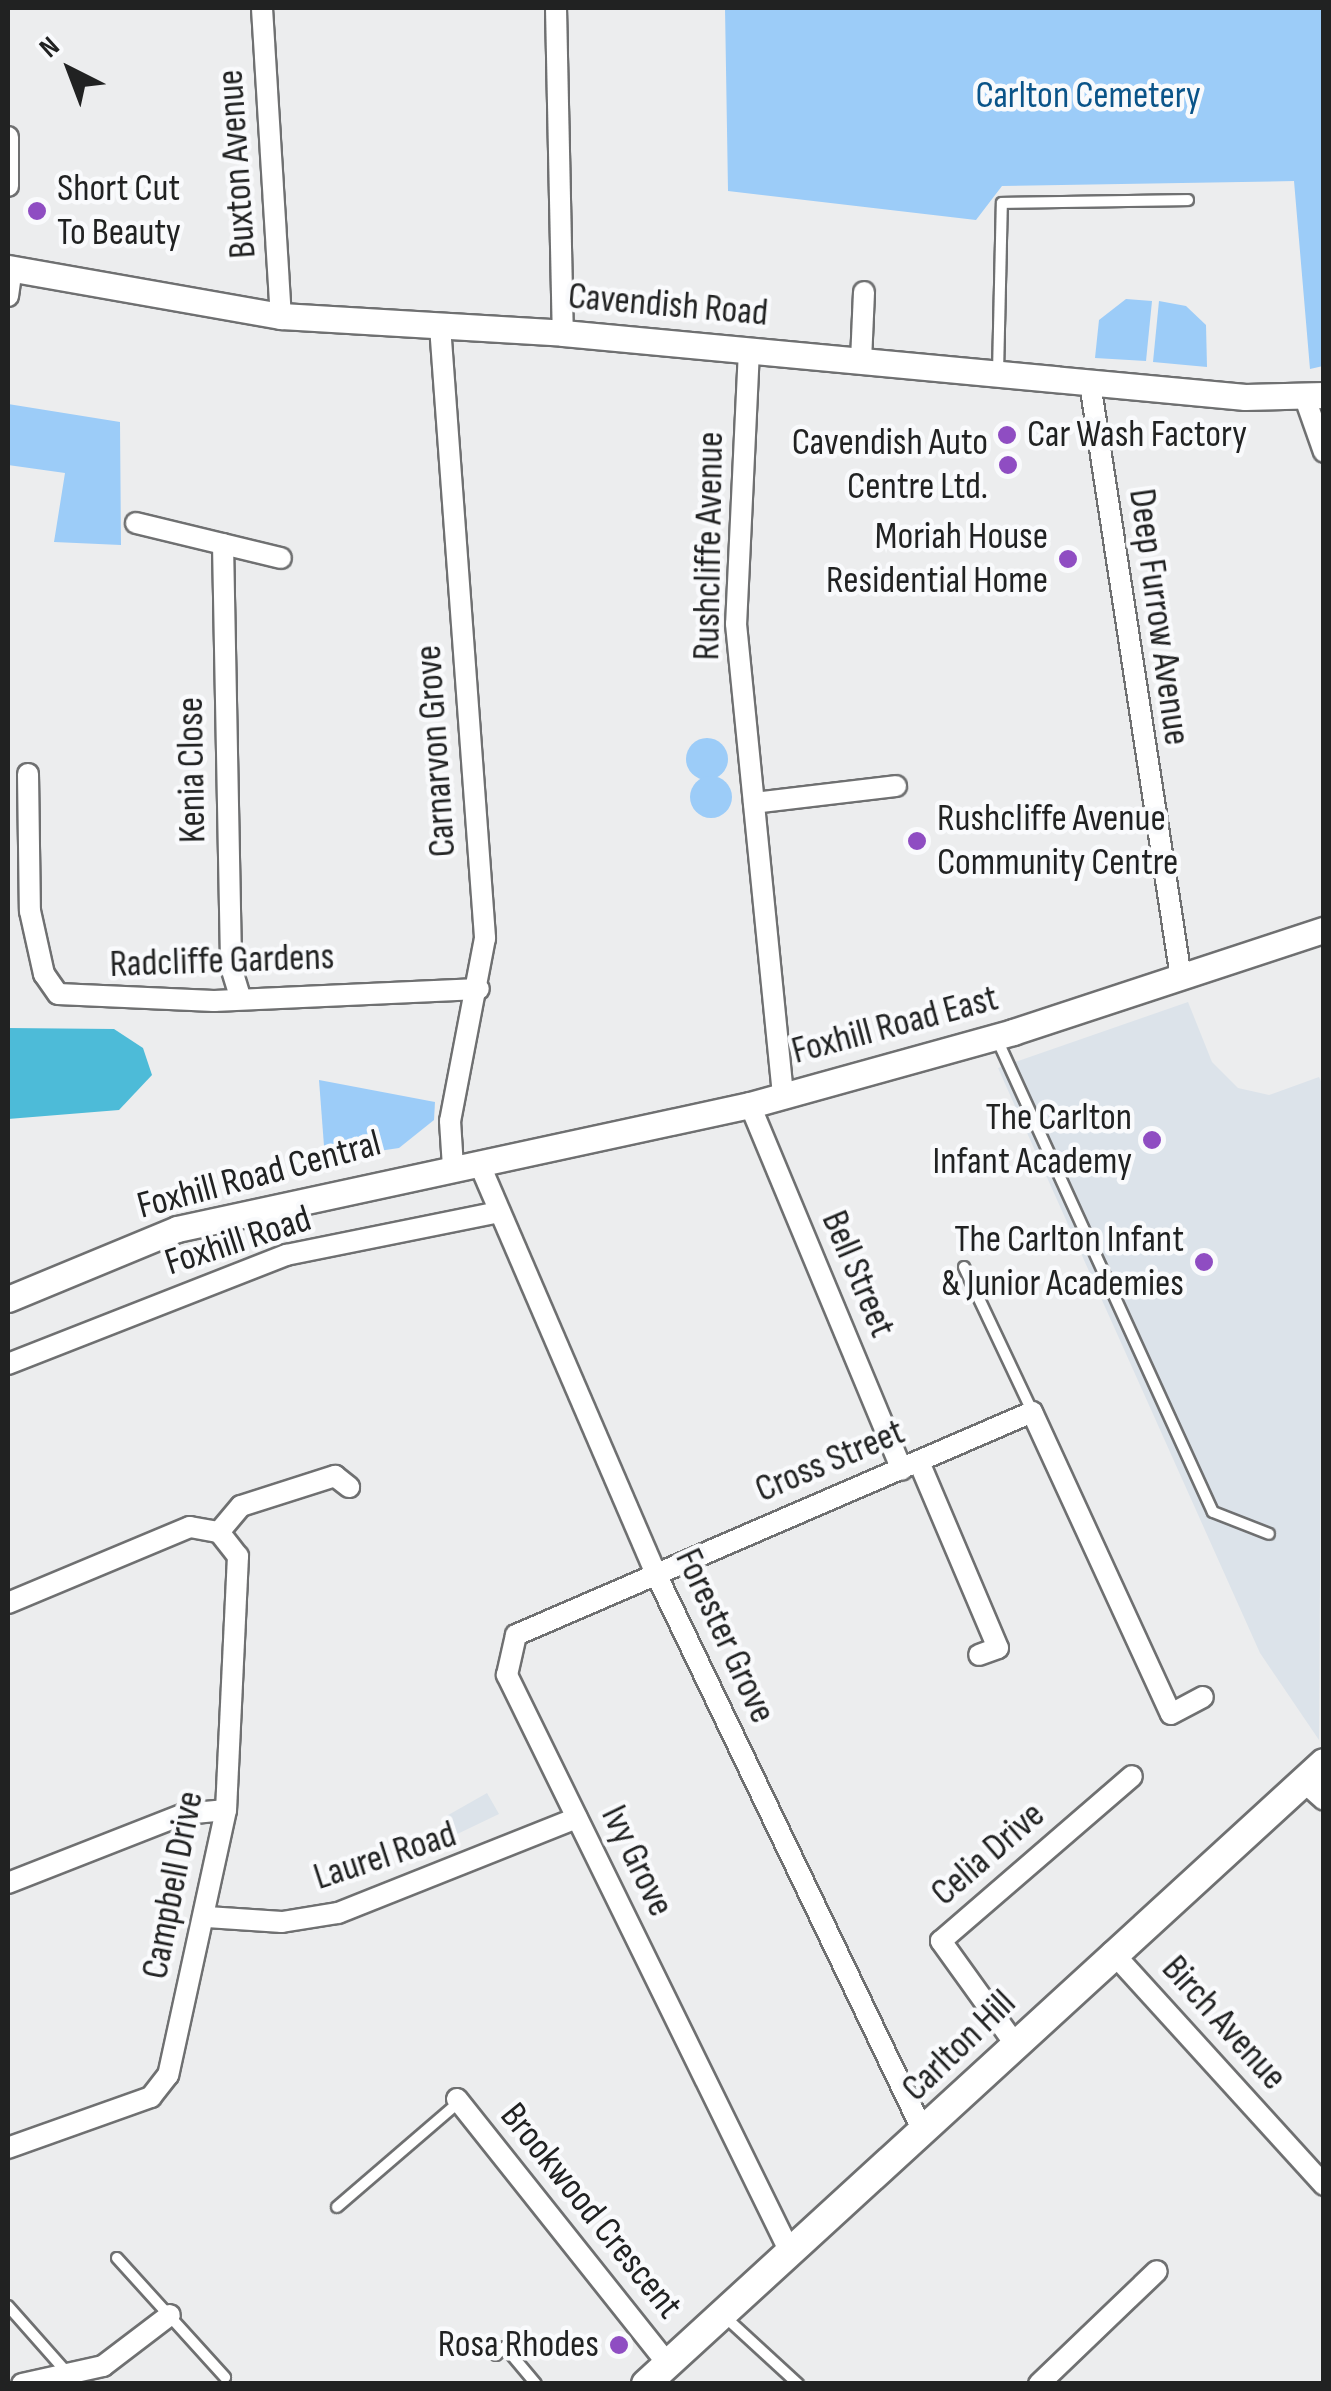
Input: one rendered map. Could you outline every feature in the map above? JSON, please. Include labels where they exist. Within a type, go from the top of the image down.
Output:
[{"type":"main road","name":"Carlton Hill","points":[[646,2384],[924,2132],[1112,1952],[1317,1781]]},
{"type":"street","name":"Buxton Avenue","points":[[262,8],[281,316]]},
{"type":"street","points":[[556,8],[563,333]]},
{"type":"street","points":[[8,137],[8,186]]},
{"type":"street","name":"Cavendish Road","points":[[10,268],[281,316],[563,333],[1090,383],[1314,397]]},
{"type":"street","points":[[8,296],[10,268]]},
{"type":"street","points":[[862,292],[862,361]]},
{"type":"street","name":"Carnarvon Grove","points":[[440,326],[485,938],[479,988],[450,1121],[453,1167]]},
{"type":"street","name":"Rushcliffe Avenue","points":[[750,350],[736,624],[784,1095]]},
{"type":"street","name":"Deep Furrow Avenue","points":[[1090,383],[1181,978]]},
{"type":"street","points":[[1314,397],[1324,452]]},
{"type":"street","points":[[136,523],[281,558]]},
{"type":"street","name":"Kenia Close","points":[[223,544],[230,967],[239,993]]},
{"type":"street","name":"Radcliffe Gardens","points":[[28,774],[30,911],[44,974],[58,994],[194,1001],[239,993],[479,988]]},
{"type":"street","points":[[754,803],[896,786]]},
{"type":"street","points":[[8,911],[30,911]]},
{"type":"street","name":"Foxhill Road East","points":[[479,1163],[750,1105],[996,1036],[1324,930]]},
{"type":"street","name":"Bell Street","points":[[750,1105],[910,1466],[998,1648],[979,1655]]},
{"type":"street","name":"Foxhill Road Central","points":[[8,1299],[177,1229],[479,1163]]},
{"type":"street","name":"Forester Grove","points":[[479,1163],[654,1572],[924,2132]]},
{"type":"street","name":"Foxhill Road","points":[[8,1364],[286,1255],[500,1212]]},
{"type":"street","points":[[1032,1412],[1171,1714],[1203,1697]]},
{"type":"street","name":"Cross Street","points":[[654,1572],[1032,1412]]},
{"type":"street","points":[[8,1603],[190,1527],[219,1532],[241,1506],[335,1476],[349,1488]]},
{"type":"street","name":"Campbell Drive","points":[[8,2148],[151,2097],[168,2075],[208,1916],[226,1810],[238,1556],[219,1532]]},
{"type":"street","name":"Ivy Grove","points":[[654,1572],[526,1626],[508,1650],[507,1675],[790,2252]]},
{"type":"street","name":"Celia Drive","points":[[1015,2044],[941,1942],[1132,1776]]},
{"type":"street","points":[[8,1884],[184,1814],[226,1810]]},
{"type":"street","name":"Laurel Road","points":[[208,1916],[282,1922],[338,1914],[578,1818]]},
{"type":"street","name":"Birch Avenue","points":[[1112,1952],[1324,2185]]},
{"type":"street","name":"Brookwood Crescent","points":[[458,2100],[668,2364]]},
{"type":"street","points":[[1039,2384],[1156,2271]]},
{"type":"street","points":[[22,2384],[72,2379],[103,2366],[170,2314]]},
{"type":"lane","points":[[998,374],[1002,203],[1188,200]]},
{"type":"lane","points":[[996,1036],[1213,1512],[1269,1534]]},
{"type":"lane","points":[[964,1267],[1032,1412]]},
{"type":"lane","name":"Brookwood Crescent","points":[[337,2207],[458,2100]]},
{"type":"lane","points":[[117,2258],[225,2377]]},
{"type":"lane","points":[[8,2306],[72,2379]]},
{"type":"lane","points":[[722,2314],[798,2384]]},
{"type":"lane","points":[[496,2355],[504,2347],[536,2384]]},
{"type":"shaded area","name":"The Carlton Infant & Junior Academies","points":[[1188,1002],[1212,1062],[1238,1088],[1269,1095],[1319,1077],[1323,1085],[1319,1740],[1260,1653],[998,1068]]},
{"type":"shaded area","points":[[8,1028],[114,1029],[143,1048],[152,1075],[119,1110],[8,1119]]},
{"type":"shaded area","points":[[487,1793],[499,1814],[451,1837],[443,1818]]},
{"type":"green space","name":"Carlton Cemetery","points":[[725,8],[1323,8],[1323,366],[1310,369],[1294,181],[1002,186],[976,220],[728,191]]},
{"type":"green space","points":[[1126,299],[1152,301],[1146,361],[1095,358],[1099,320]]},
{"type":"green space","points":[[1159,301],[1186,306],[1206,325],[1207,367],[1153,362]]},
{"type":"green space","points":[[8,404],[120,422],[121,545],[54,542],[65,473],[8,465]]},
{"type":"green space","points":[[707,738],[722,744],[728,759],[722,774],[707,780],[692,774],[686,759],[692,744]]},
{"type":"green space","points":[[711,776],[726,782],[732,797],[726,812],[711,818],[696,812],[690,797],[696,782]]},
{"type":"green space","points":[[319,1080],[435,1102],[434,1120],[399,1148],[325,1159]]},
{"type":"place","name":"Short Cut To Beauty","points":[[37,211]]},
{"type":"place","name":"Car Wash Factory","points":[[1007,435]]},
{"type":"place","name":"Cavendish Auto Centre Ltd.","points":[[1008,465]]},
{"type":"place","name":"Moriah House Residential Home","points":[[1068,559]]},
{"type":"place","name":"Rushcliffe Avenue Community Centre","points":[[917,841]]},
{"type":"place","name":"The Carlton Infant Academy","points":[[1152,1140]]},
{"type":"place","name":"The Carlton Infant & Junior Academies","points":[[1204,1262]]},
{"type":"place","name":"Rosa Rhodes","points":[[619,2345]]}]
